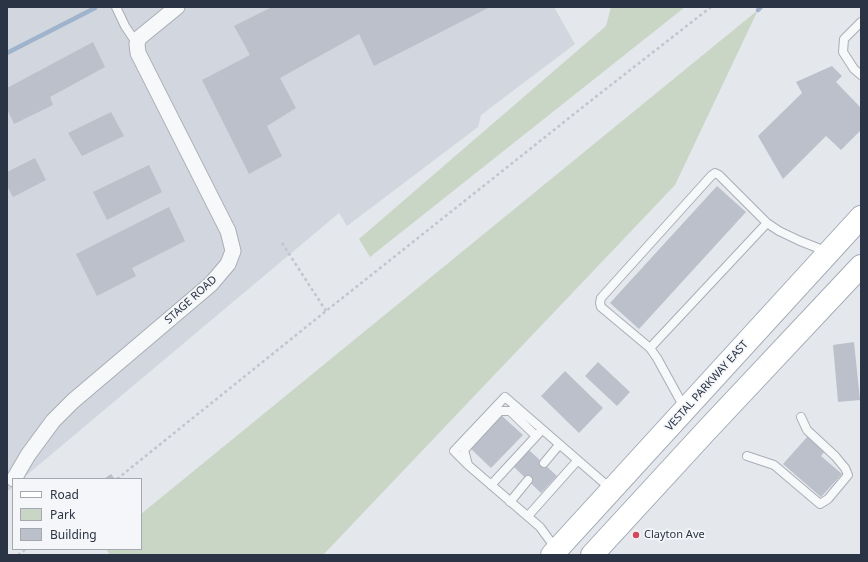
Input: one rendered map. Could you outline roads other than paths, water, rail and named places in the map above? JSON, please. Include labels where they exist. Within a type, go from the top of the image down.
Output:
[{"type":"main road","name":"VESTAL PARKWAY EAST","points":[[557,553],[685,409],[861,217]]},
{"type":"main road","points":[[592,555],[861,266]]},
{"type":"street","points":[[137,44],[139,38],[177,7]]},
{"type":"street","name":"STAGE ROAD","points":[[14,478],[28,454],[53,421],[72,401],[211,284],[228,264],[233,252],[228,231],[138,53],[137,44]]},
{"type":"street","name":"STAGE ROAD","points":[[7,491],[12,482]]},
{"type":"lane","points":[[116,7],[125,26],[137,44]]},
{"type":"lane","points":[[861,22],[844,39],[843,52],[854,69],[861,75]]},
{"type":"lane","points":[[685,409],[650,348],[601,307],[600,303],[601,298],[712,176],[715,173],[719,175],[767,223],[779,231],[829,252]]},
{"type":"lane","points":[[650,348],[767,223]]},
{"type":"lane","points":[[557,553],[540,527],[468,465],[454,451],[505,397],[612,490]]},
{"type":"lane","points":[[468,465],[464,450],[500,411],[510,411],[536,436]]},
{"type":"lane","points":[[748,456],[774,465],[820,504],[828,499],[848,475],[845,468],[835,456],[807,430],[801,417]]},
{"type":"lane","points":[[491,485],[542,430]]},
{"type":"lane","points":[[544,463],[559,445]]},
{"type":"lane","points":[[528,516],[577,461]]},
{"type":"lane","points":[[510,502],[528,480]]},
{"type":"waterway","points":[[758,10],[761,7]]},
{"type":"waterway","points":[[7,53],[95,8]]},
{"type":"place","name":"Clayton Ave","points":[[636,535]]}]
